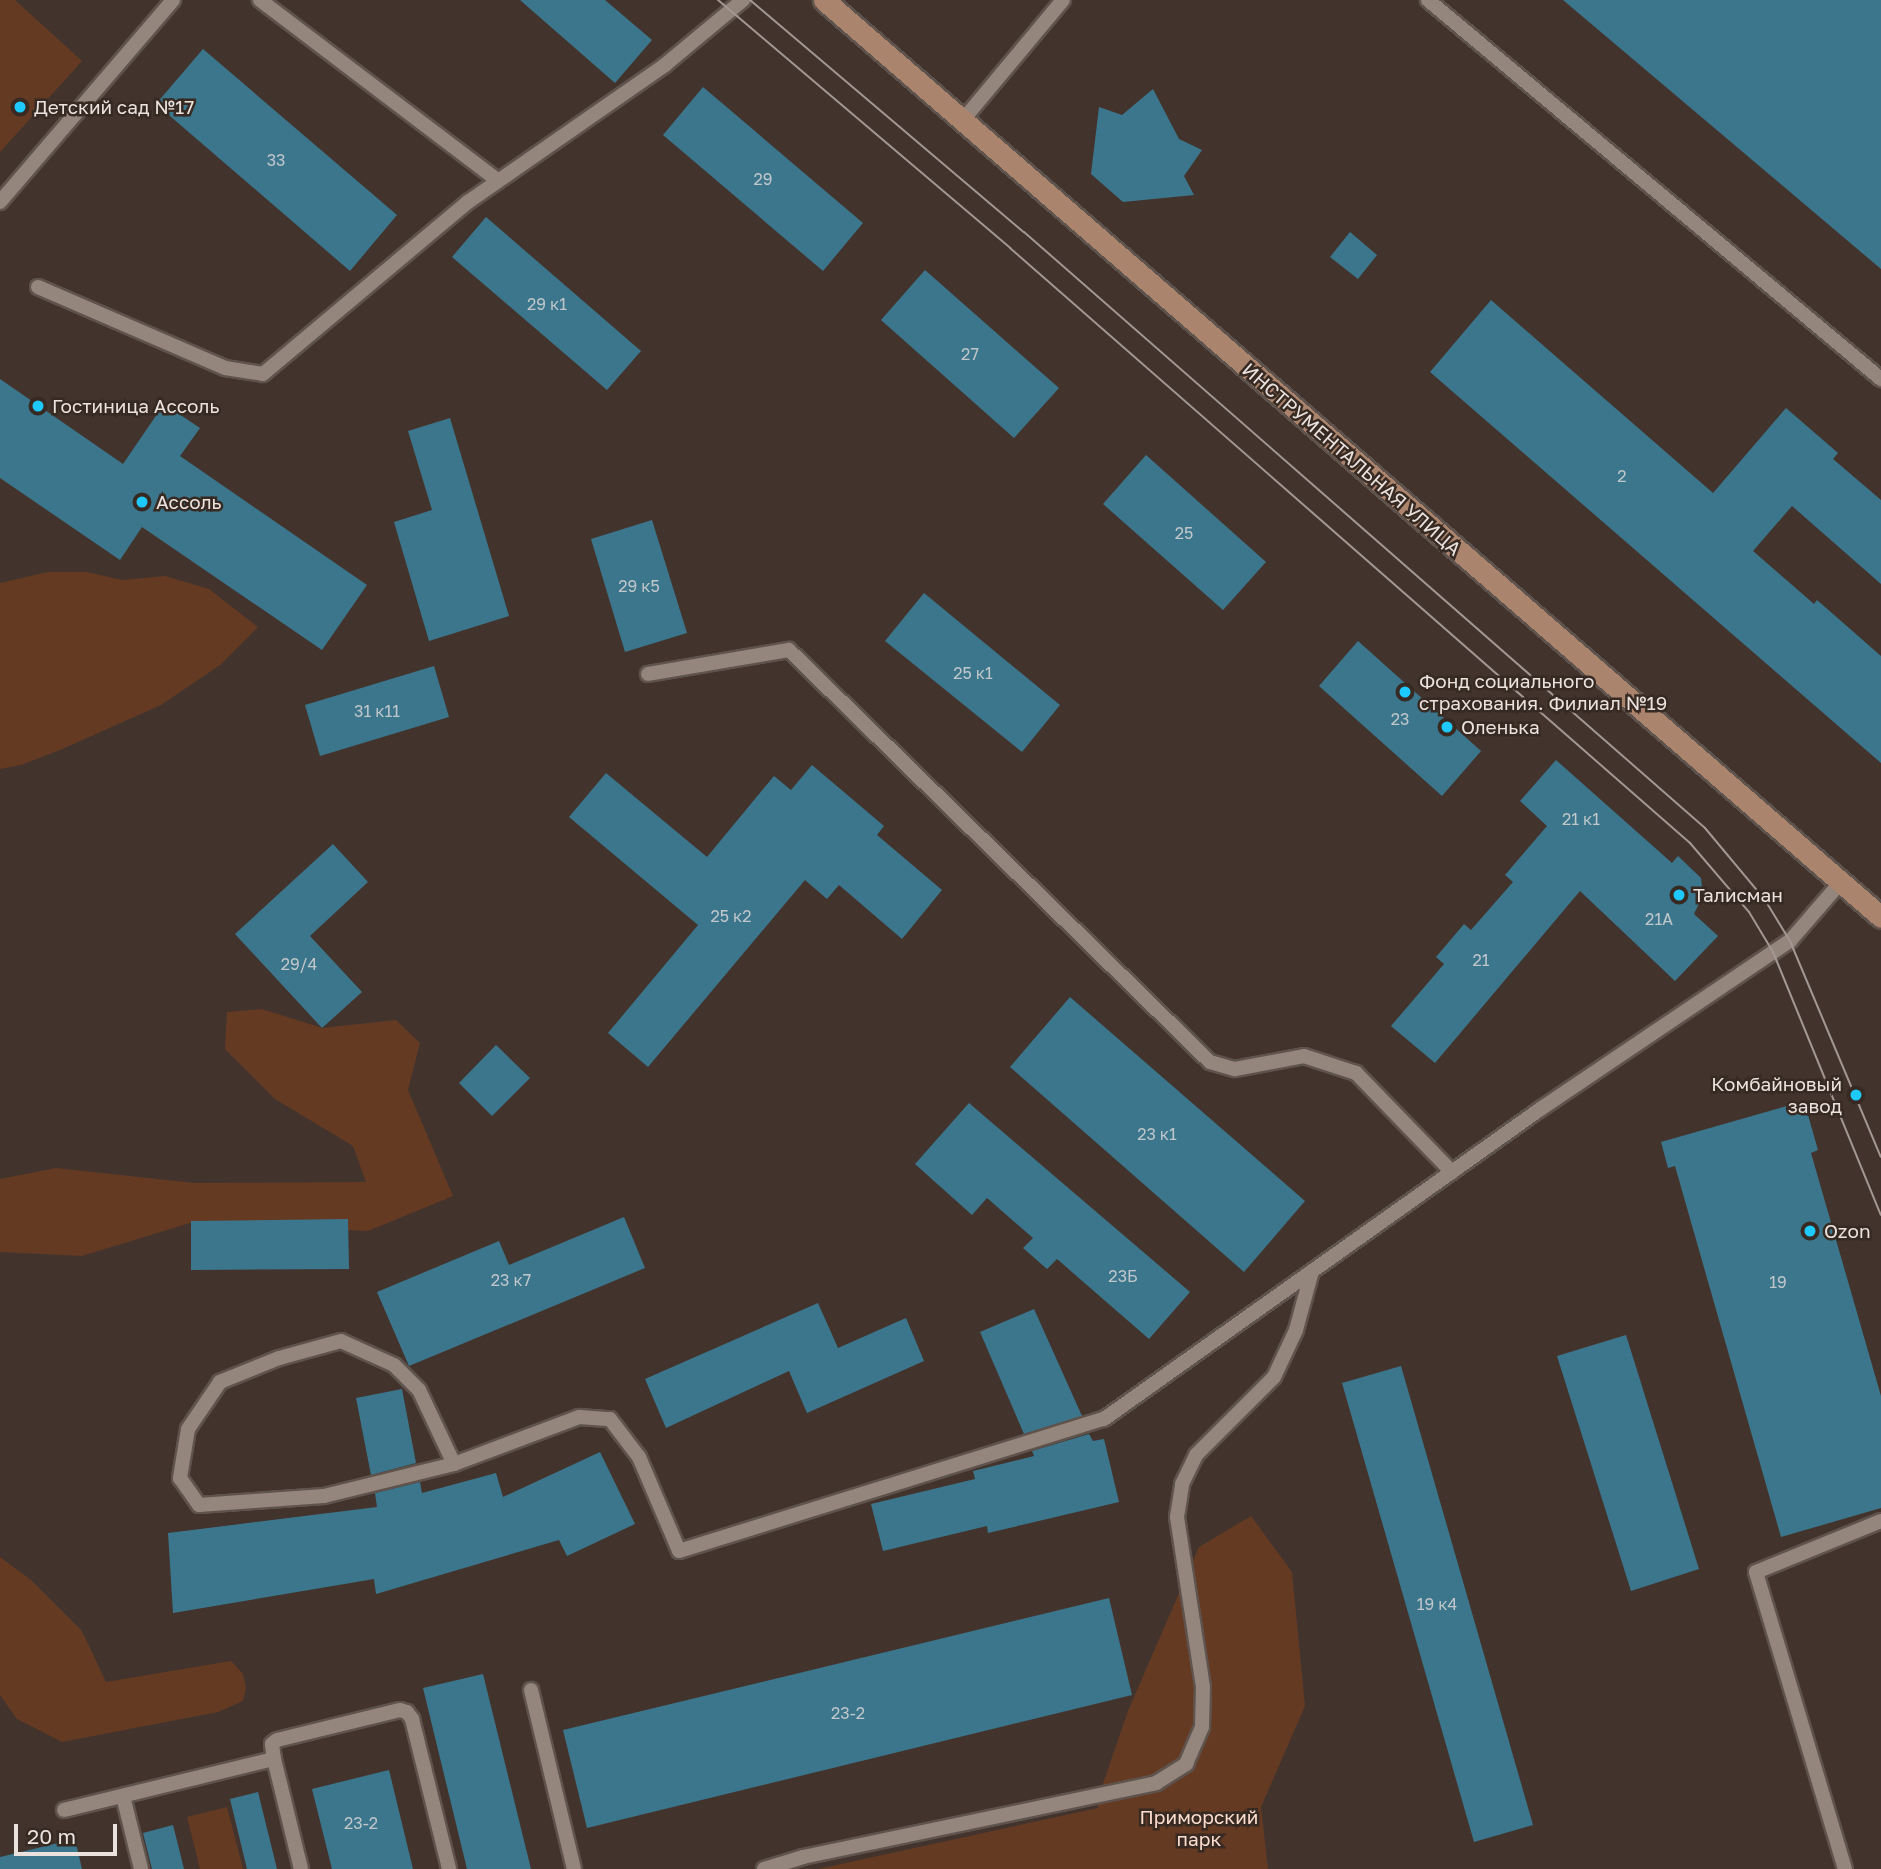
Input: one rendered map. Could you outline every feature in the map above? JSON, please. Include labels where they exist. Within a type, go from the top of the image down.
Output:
[{"type":"street","name":"ИНСТРУМЕНТАЛЬНАЯ УЛИЦА","points":[[824,0],[1881,917]]},
{"type":"lane","points":[[0,202],[173,0]]},
{"type":"lane","points":[[260,0],[497,180]]},
{"type":"lane","points":[[38,286],[225,368],[263,374],[497,180],[665,65],[743,0]]},
{"type":"lane","points":[[963,120],[1063,0]]},
{"type":"lane","points":[[1428,0],[1881,379]]},
{"type":"lane","points":[[648,674],[789,650],[1210,1062],[1235,1069],[1304,1056],[1356,1073],[1452,1172]]},
{"type":"lane","points":[[454,1464],[419,1390],[394,1364],[341,1341],[279,1358],[220,1382],[188,1430],[180,1478],[199,1505],[324,1496],[454,1464],[579,1417],[610,1419],[639,1457],[679,1550],[1104,1419],[1452,1172],[1790,941],[1840,883]]},
{"type":"lane","points":[[764,1869],[803,1857],[1156,1783],[1186,1764],[1202,1727],[1203,1687],[1177,1517],[1182,1484],[1196,1455],[1274,1377],[1296,1330],[1312,1271]]},
{"type":"lane","points":[[1845,1869],[1756,1572],[1881,1521]]},
{"type":"lane","points":[[531,1690],[574,1869]]},
{"type":"lane","points":[[301,1869],[272,1744],[277,1740],[400,1710],[407,1712],[412,1719],[449,1869]]},
{"type":"lane","points":[[64,1810],[274,1759]]},
{"type":"lane","points":[[123,1796],[141,1869]]},
{"type":"green space","name":"Детский сад №17","points":[[0,0],[15,0],[82,61],[0,152]]},
{"type":"green space","points":[[48,572],[87,572],[122,580],[165,576],[209,589],[258,627],[220,665],[161,705],[60,750],[21,765],[0,769],[0,583]]},
{"type":"green space","points":[[262,1009],[322,1028],[396,1020],[420,1043],[408,1090],[453,1196],[368,1231],[190,1223],[82,1256],[0,1252],[0,1179],[56,1168],[194,1183],[366,1182],[353,1146],[275,1099],[225,1049],[227,1012]]},
{"type":"green space","name":"Приморский парк","points":[[1251,1516],[1292,1572],[1305,1706],[1261,1807],[1268,1869],[818,1869],[1098,1808],[1097,1801],[1128,1711],[1199,1547]]},
{"type":"green space","points":[[0,1557],[31,1580],[82,1631],[106,1682],[231,1661],[243,1674],[246,1688],[243,1701],[218,1712],[62,1742],[17,1719],[0,1695]]},
{"type":"green space","points":[[227,1807],[243,1869],[200,1869],[187,1817]]},
{"type":"building","points":[[520,0],[605,0],[652,40],[615,83]]},
{"type":"building","points":[[1563,0],[1881,0],[1881,269]]},
{"type":"building","points":[[203,49],[397,215],[350,271],[156,104]]},
{"type":"building","points":[[703,87],[863,223],[823,271],[663,135]]},
{"type":"building","points":[[1153,89],[1179,139],[1202,150],[1184,176],[1194,195],[1123,202],[1091,174],[1099,107],[1122,115]]},
{"type":"building","points":[[486,217],[641,351],[607,390],[452,257]]},
{"type":"building","points":[[1350,232],[1377,255],[1358,279],[1330,257]]},
{"type":"building","points":[[925,270],[1059,388],[1014,438],[881,320]]},
{"type":"building","points":[[1491,300],[1713,493],[1786,408],[1838,453],[1833,459],[1881,500],[1881,584],[1792,506],[1753,551],[1814,604],[1817,600],[1881,656],[1881,763],[1430,372]]},
{"type":"building","name":"Ассоль","points":[[0,379],[123,464],[164,404],[200,428],[180,456],[367,585],[322,650],[142,527],[120,560],[0,478]]},
{"type":"building","points":[[450,418],[509,616],[429,641],[394,522],[432,510],[408,431]]},
{"type":"building","points":[[1146,455],[1266,562],[1223,610],[1103,504]]},
{"type":"building","points":[[652,520],[687,633],[625,652],[591,539]]},
{"type":"building","points":[[924,593],[1060,705],[1022,752],[885,641]]},
{"type":"building","points":[[1358,641],[1481,751],[1442,796],[1319,686]]},
{"type":"building","points":[[434,666],[449,717],[320,756],[305,705]]},
{"type":"building","points":[[1556,760],[1672,863],[1678,856],[1701,878],[1703,895],[1694,914],[1718,936],[1675,981],[1580,891],[1435,1063],[1391,1026],[1444,964],[1436,957],[1464,924],[1471,930],[1513,882],[1505,875],[1547,826],[1520,801]]},
{"type":"building","points":[[812,765],[884,826],[877,835],[942,890],[902,939],[839,885],[827,899],[805,880],[648,1067],[608,1033],[698,925],[569,817],[606,773],[707,857],[774,776],[791,790]]},
{"type":"building","points":[[333,844],[368,882],[310,936],[362,992],[322,1028],[235,934]]},
{"type":"building","points":[[1070,997],[1305,1201],[1244,1272],[1010,1067]]},
{"type":"building","points":[[496,1045],[530,1078],[492,1116],[459,1083]]},
{"type":"building","points":[[1804,1101],[1818,1150],[1811,1153],[1881,1396],[1881,1508],[1781,1537],[1675,1166],[1668,1168],[1661,1142]]},
{"type":"building","points":[[969,1103],[1190,1292],[1149,1339],[1057,1259],[1047,1269],[1023,1248],[1033,1238],[987,1198],[972,1215],[915,1164]]},
{"type":"building","points":[[624,1217],[645,1268],[409,1366],[377,1292],[499,1241],[509,1265]]},
{"type":"building","points":[[348,1219],[349,1269],[191,1270],[191,1221]]},
{"type":"building","points":[[818,1303],[838,1348],[906,1318],[924,1361],[807,1413],[789,1371],[666,1428],[645,1379]]},
{"type":"building","points":[[1034,1309],[1082,1416],[1024,1434],[980,1332]]},
{"type":"building","points":[[1626,1335],[1699,1569],[1631,1591],[1557,1356]]},
{"type":"building","points":[[1401,1366],[1533,1825],[1474,1842],[1342,1383]]},
{"type":"building","points":[[402,1389],[416,1463],[371,1475],[356,1398]]},
{"type":"building","points":[[1089,1434],[1093,1441],[1104,1439],[1119,1502],[988,1533],[987,1526],[883,1551],[871,1504],[975,1479],[973,1471],[1034,1456],[1032,1451]]},
{"type":"building","points":[[600,1452],[635,1524],[567,1556],[559,1540],[376,1594],[374,1579],[173,1613],[168,1533],[377,1507],[375,1493],[420,1482],[422,1493],[496,1473],[503,1497]]},
{"type":"building","points":[[1109,1598],[1132,1695],[587,1828],[563,1730]]},
{"type":"building","points":[[483,1674],[531,1869],[467,1869],[423,1688]]},
{"type":"building","points":[[389,1770],[413,1869],[332,1869],[312,1789]]},
{"type":"building","points":[[258,1792],[277,1869],[247,1869],[230,1799]]},
{"type":"building","points":[[173,1825],[184,1869],[152,1869],[143,1833]]},
{"type":"building","points":[[75,1839],[82,1869],[0,1869],[0,1857]]},
{"type":"tram line","points":[[718,0],[1010,248],[1690,843],[1749,912],[1773,952],[1881,1215]]},
{"type":"tram line","points":[[750,0],[1024,232],[1705,828],[1765,900],[1790,941],[1881,1157]]},
{"type":"place","name":"Детский сад №17","points":[[20,107]]},
{"type":"place","name":"Гостиница Ассоль","points":[[38,406]]},
{"type":"place","name":"Ассоль","points":[[142,502]]},
{"type":"place","name":"Фонд социального страхования. Филиал №19","points":[[1405,692]]},
{"type":"place","name":"Оленька","points":[[1447,727]]},
{"type":"place","name":"Талисман","points":[[1679,895]]},
{"type":"place","name":"Комбайновый завод","points":[[1856,1095]]},
{"type":"place","name":"Ozon","points":[[1810,1231]]}]
